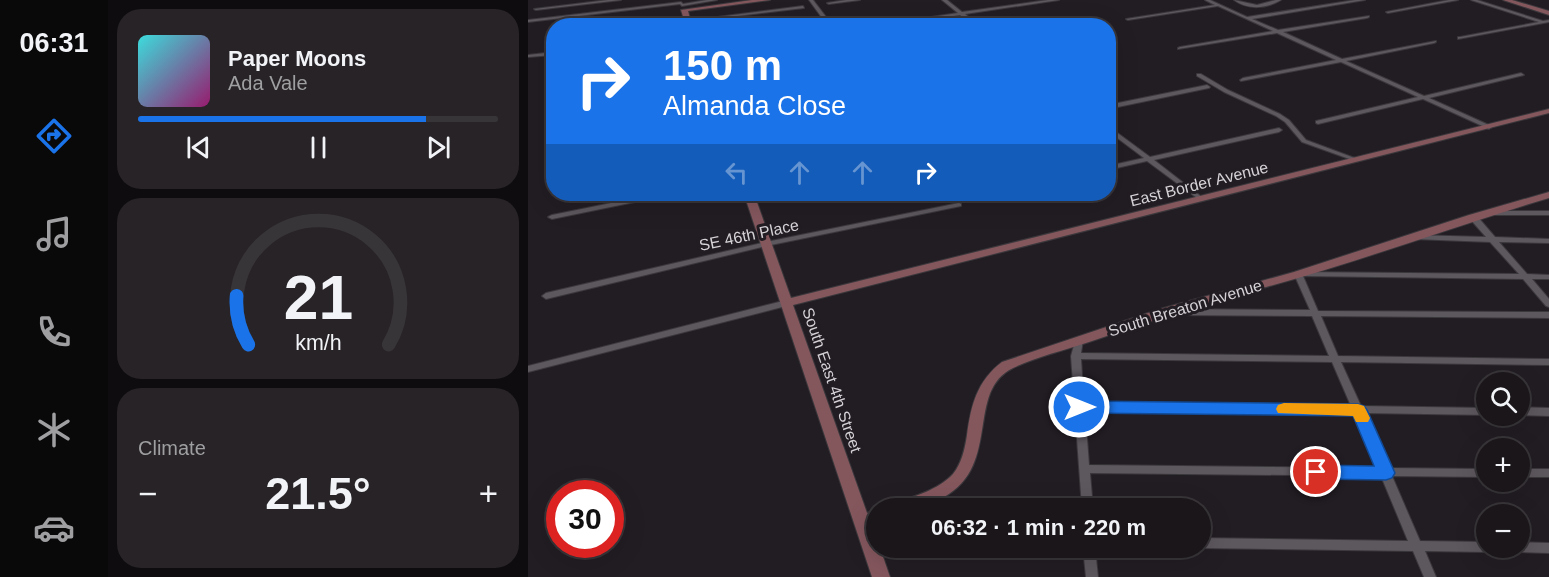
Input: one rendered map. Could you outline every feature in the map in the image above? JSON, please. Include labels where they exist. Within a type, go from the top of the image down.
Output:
[{"type":"street","points":[[536,9],[619,0]]},
{"type":"street","points":[[555,18],[715,0]]},
{"type":"street","points":[[682,4],[767,0]]},
{"type":"street","points":[[811,0],[825,18]]},
{"type":"street","points":[[829,3],[858,0]]},
{"type":"street","points":[[944,0],[966,18]]},
{"type":"street","points":[[932,18],[1057,0]]},
{"type":"street","points":[[1206,0],[1489,127]]},
{"type":"street","points":[[1236,0],[1242,4],[1257,6],[1280,0]]},
{"type":"street","points":[[1247,18],[1363,0]]},
{"type":"street","points":[[1388,12],[1456,0]]},
{"type":"street","points":[[1473,0],[1547,22]]},
{"type":"street","points":[[1506,0],[1549,13]]},
{"type":"street","points":[[1128,19],[1218,5]]},
{"type":"street","points":[[724,18],[802,7]]},
{"type":"street","points":[[1179,48],[1367,17]]},
{"type":"street","points":[[528,21],[546,19]]},
{"type":"street","points":[[1460,38],[1547,22]]},
{"type":"street","points":[[1243,80],[1434,42]]},
{"type":"street","points":[[528,56],[546,54]]},
{"type":"street","points":[[1199,75],[1226,91],[1278,115],[1287,121],[1304,141],[1357,160]]},
{"type":"street","points":[[1318,122],[1521,75]]},
{"type":"street","points":[[1116,105],[1207,87]]},
{"type":"street","name":"East Border Avenue","points":[[787,303],[1549,111]]},
{"type":"street","points":[[1116,166],[1279,130]]},
{"type":"street","points":[[1116,134],[1201,199]]},
{"type":"street","name":"South Breaton Avenue","points":[[928,498],[949,487],[967,466],[972,455],[984,391],[998,372],[1007,365],[1164,312],[1298,274],[1409,237],[1549,195]]},
{"type":"street","points":[[552,216],[628,201]]},
{"type":"street","name":"South East 4th Street","points":[[751,201],[866,514]]},
{"type":"street","name":"SE 46th Place","points":[[546,296],[766,244],[959,205]]},
{"type":"street","points":[[1490,213],[1549,213]]},
{"type":"street","points":[[1473,217],[1549,304]]},
{"type":"street","points":[[1409,237],[1549,241]]},
{"type":"street","points":[[1430,577],[1317,313],[1298,274],[1549,277]]},
{"type":"street","points":[[528,369],[787,303]]},
{"type":"street","points":[[1164,312],[1549,315]]},
{"type":"street","points":[[1079,340],[1076,356],[1086,498]]},
{"type":"street","points":[[1076,356],[1549,362]]},
{"type":"street","points":[[1079,407],[1476,411]]},
{"type":"street","points":[[1530,411],[1549,411]]},
{"type":"street","points":[[1084,469],[1476,473]]},
{"type":"street","points":[[1530,473],[1549,473]]},
{"type":"street","points":[[1211,543],[1476,547]]},
{"type":"street","points":[[1530,548],[1549,548]]},
{"type":"street","name":"South East 4th Street","points":[[877,558],[881,577]]},
{"type":"street","points":[[1090,558],[1092,577]]},
{"type":"slow traffic","points":[[1284,409],[1358,410],[1362,418]]},
{"type":"route","points":[[1079,407],[1358,410],[1386,473],[1316,472]]}]
